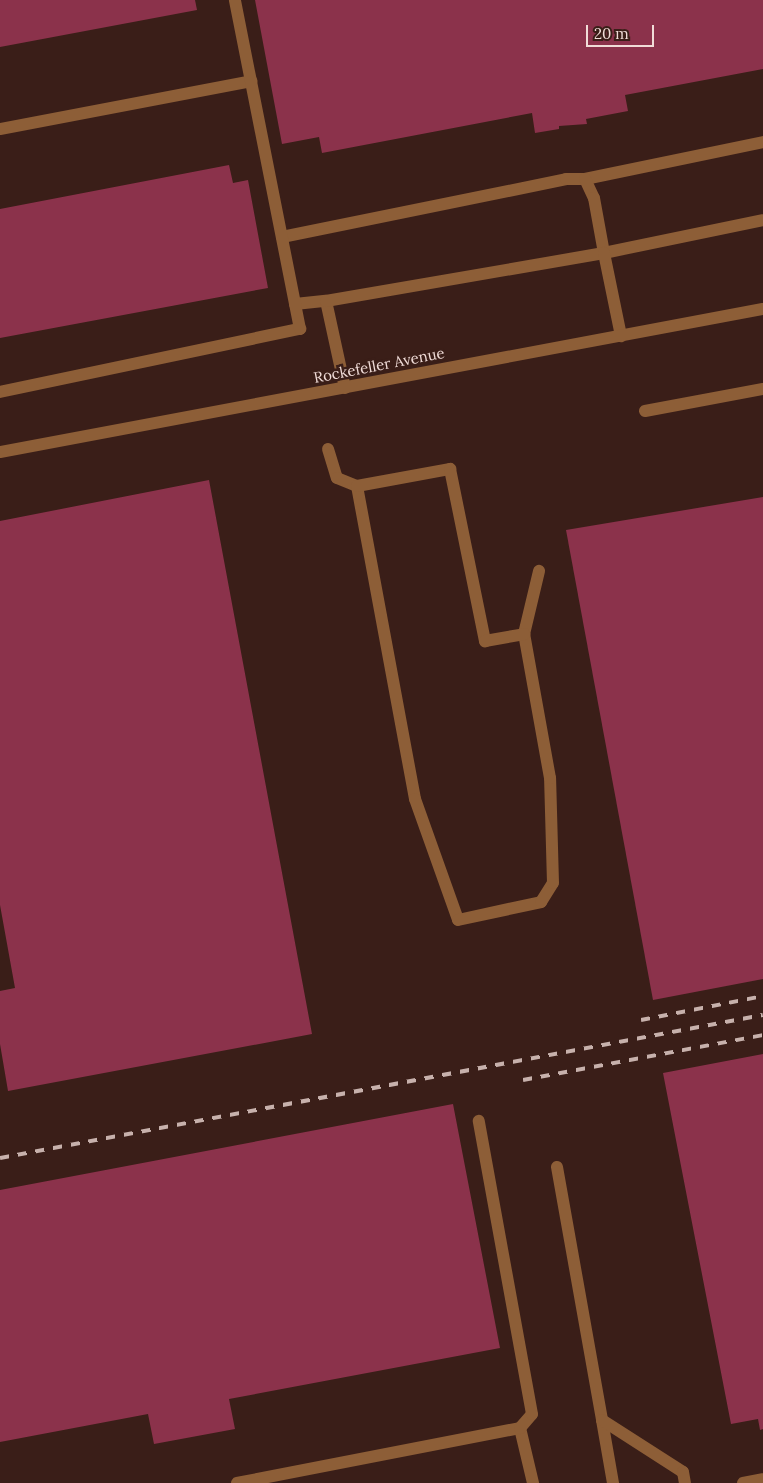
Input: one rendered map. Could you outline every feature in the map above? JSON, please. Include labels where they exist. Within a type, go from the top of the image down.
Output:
[{"type":"street","points":[[0,392],[300,329],[235,0]]},
{"type":"street","points":[[0,129],[251,81]]},
{"type":"street","points":[[282,238],[566,179],[586,179],[763,142]]},
{"type":"street","points":[[586,179],[594,198],[621,336]]},
{"type":"street","points":[[295,304],[326,301],[604,253],[763,220]]},
{"type":"street","points":[[326,301],[345,388]]},
{"type":"street","name":"Rockefeller Avenue","points":[[0,452],[763,309]]},
{"type":"street","points":[[645,411],[763,389]]},
{"type":"street","points":[[328,449],[338,478],[358,486],[450,468],[484,641],[524,634]]},
{"type":"street","points":[[358,486],[415,799],[458,920],[541,902],[553,883],[550,778],[524,634],[539,571]]},
{"type":"street","points":[[237,1483],[520,1428],[532,1414],[479,1121]]},
{"type":"street","points":[[557,1167],[613,1483]]},
{"type":"street","points":[[602,1420],[683,1472],[686,1483]]},
{"type":"street","points":[[520,1428],[533,1483]]},
{"type":"street","points":[[743,1483],[763,1479]]},
{"type":"building","points":[[0,0],[195,0],[197,10],[0,47]]},
{"type":"building","points":[[255,0],[763,0],[763,69],[625,95],[628,111],[586,119],[587,124],[559,126],[559,129],[535,133],[532,113],[322,153],[319,137],[282,144]]},
{"type":"building","points":[[229,165],[233,183],[248,180],[268,288],[0,338],[0,209]]},
{"type":"building","points":[[209,480],[312,1034],[8,1091],[0,1044],[0,991],[15,988],[0,905],[0,521]]},
{"type":"building","points":[[763,497],[763,979],[653,1000],[566,530]]},
{"type":"building","points":[[763,1054],[763,1429],[760,1430],[758,1419],[731,1424],[663,1073]]},
{"type":"building","points":[[453,1104],[500,1348],[229,1399],[235,1429],[154,1444],[148,1414],[0,1442],[0,1190]]},
{"type":"railway","points":[[641,1020],[763,996]]},
{"type":"railway","points":[[0,1158],[763,1015]]},
{"type":"railway","points":[[523,1080],[763,1035]]}]
